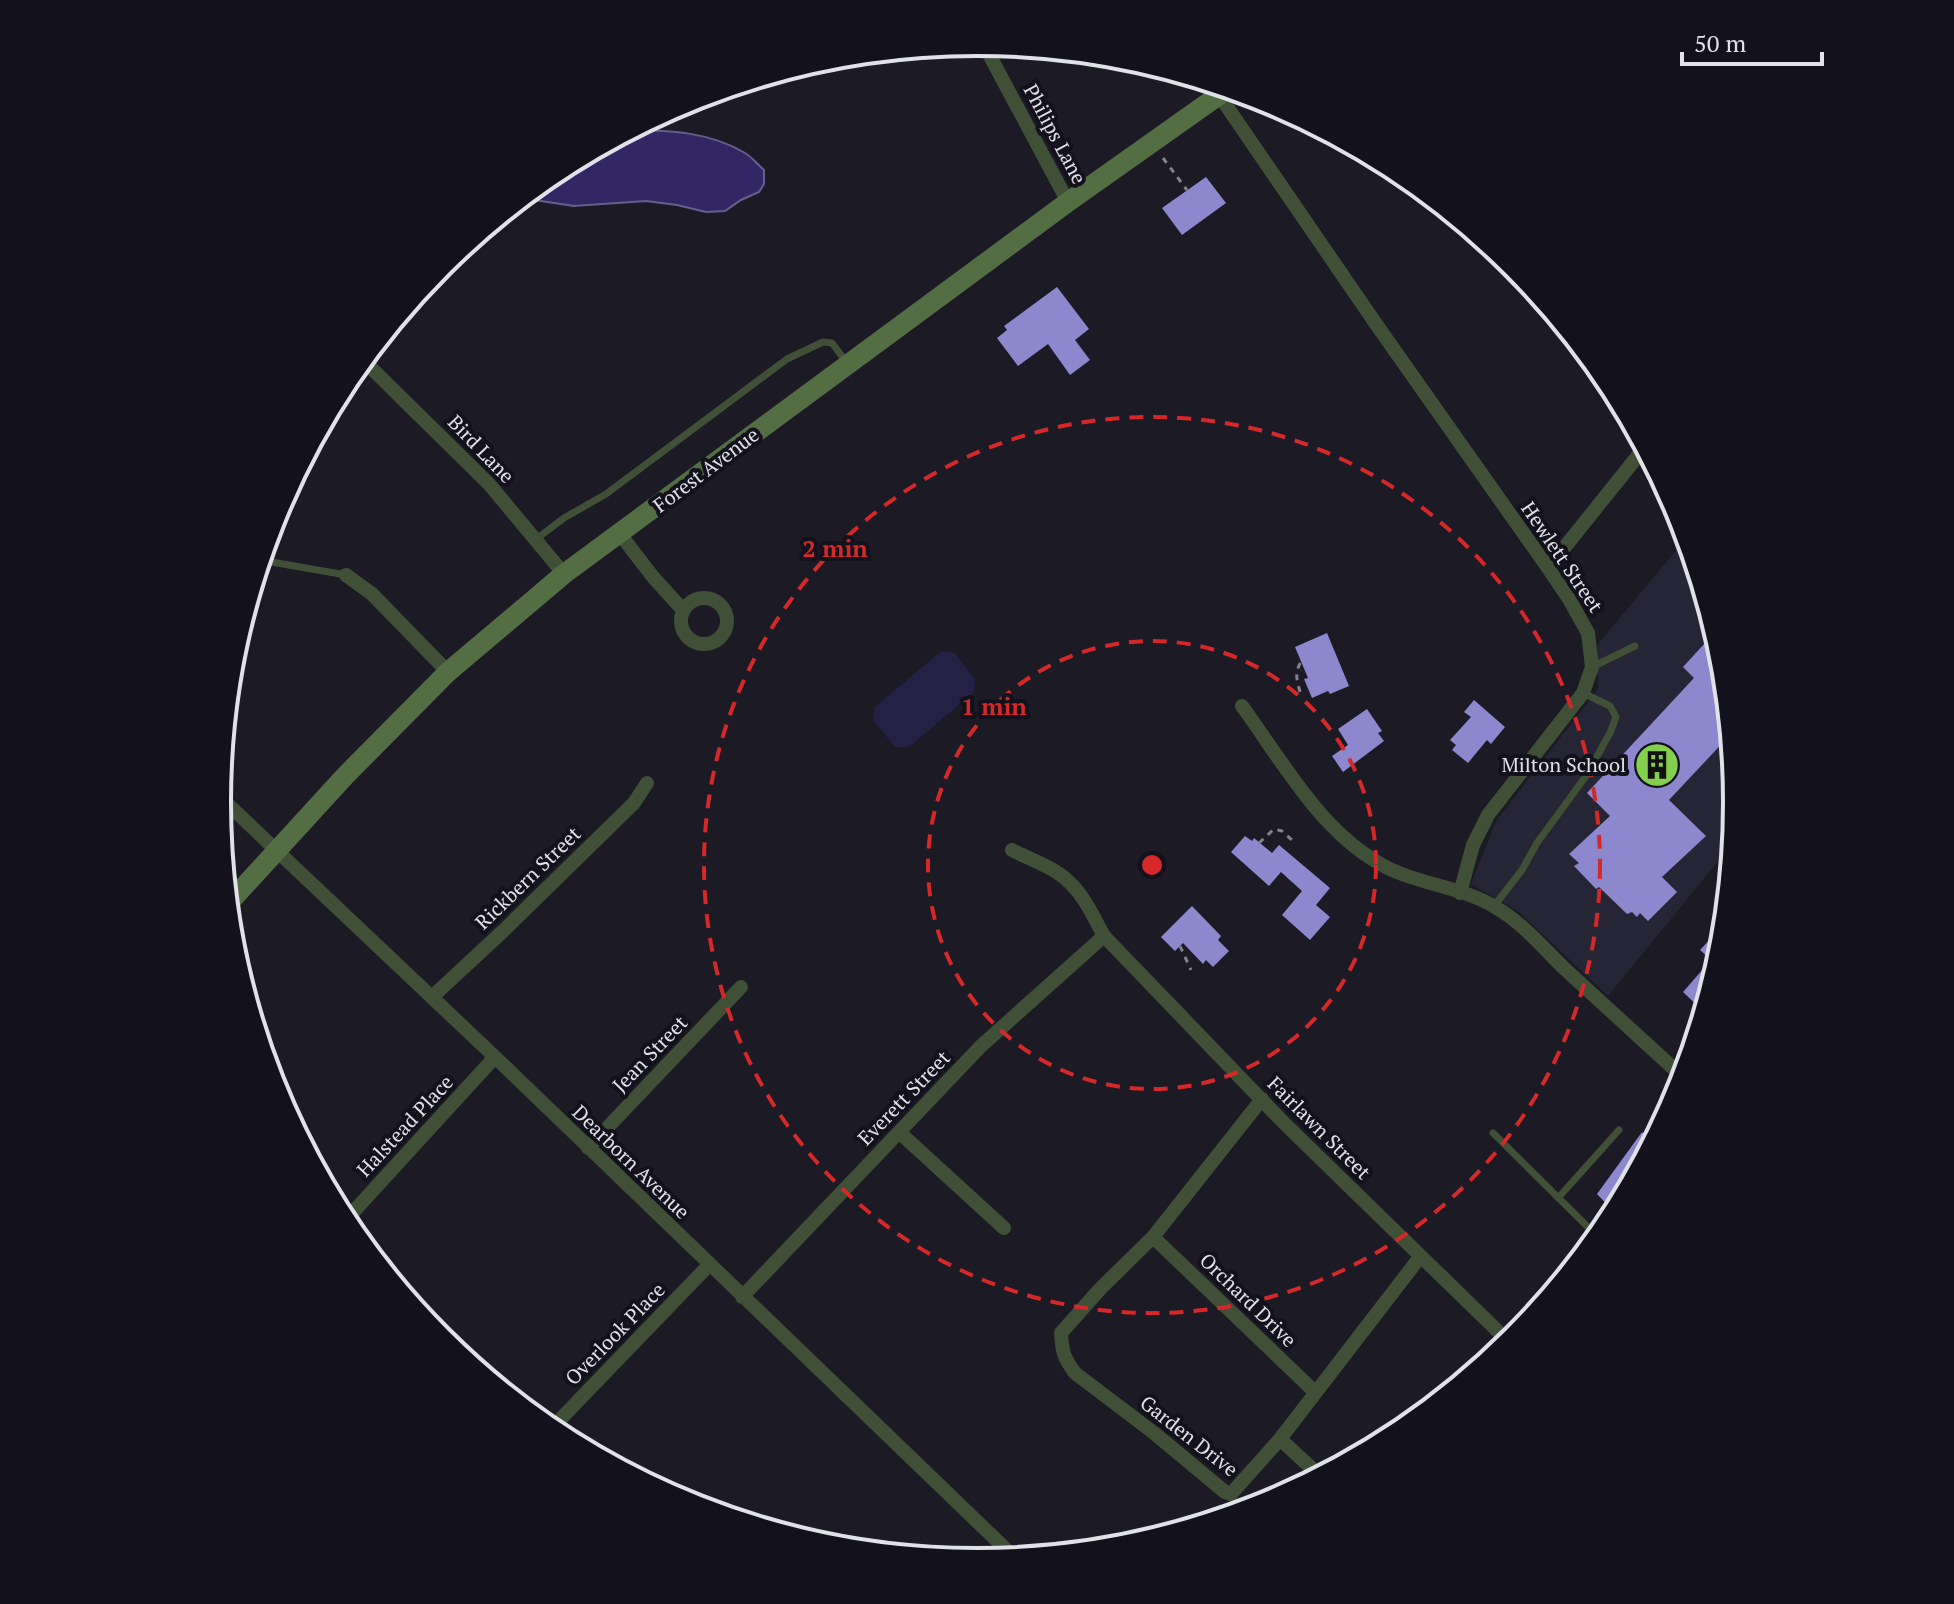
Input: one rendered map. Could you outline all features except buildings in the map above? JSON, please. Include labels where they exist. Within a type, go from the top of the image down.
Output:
[{"type":"street","name":"Philips Lane","points":[[990,57],[1068,202]]},
{"type":"street","name":"Forest Avenue","points":[[237,894],[345,776],[448,672],[564,574],[1068,202],[1218,96]]},
{"type":"street","name":"Hewlett Street","points":[[1230,101],[1358,298],[1548,568],[1588,633],[1592,667],[1583,693],[1488,815],[1473,845],[1460,893]]},
{"type":"street","name":"Bird Lane","points":[[371,368],[489,484],[564,574]]},
{"type":"street","points":[[1548,568],[1638,456]]},
{"type":"street","points":[[620,534],[683,610]]},
{"type":"street","points":[[346,575],[372,594],[448,672]]},
{"type":"street","points":[[1242,706],[1319,812],[1351,843],[1368,857],[1394,871],[1494,906],[1522,927],[1673,1068]]},
{"type":"street","name":"Rickbern Street","points":[[432,997],[634,803],[647,783]]},
{"type":"street","name":"Dearborn Avenue","points":[[231,808],[1003,1547]]},
{"type":"street","name":"Fairlawn Street","points":[[1012,850],[1069,882],[1104,936],[1262,1099],[1501,1334]]},
{"type":"street","name":"Everett Street","points":[[742,1297],[981,1046],[1104,936]]},
{"type":"street","name":"Jean Street","points":[[588,1148],[741,987]]},
{"type":"street","name":"Halstead Place","points":[[354,1211],[495,1057]]},
{"type":"street","points":[[1153,1237],[1262,1099]]},
{"type":"street","points":[[899,1132],[1004,1228]]},
{"type":"street","name":"Garden Drive","points":[[1153,1237],[1061,1333],[1062,1352],[1075,1373],[1231,1494],[1280,1439],[1420,1257]]},
{"type":"street","name":"Orchard Drive","points":[[1153,1237],[1315,1392]]},
{"type":"street","name":"Overlook Place","points":[[562,1421],[709,1265]]},
{"type":"street","points":[[1280,1439],[1312,1468]]},
{"type":"lane","points":[[535,540],[564,518],[606,494],[787,359],[823,342],[832,343],[848,364]]},
{"type":"lane","points":[[271,562],[346,575]]},
{"type":"lane","points":[[1592,667],[1635,646]]},
{"type":"lane","points":[[1494,906],[1586,776],[1610,733],[1616,717],[1610,706],[1583,693]]},
{"type":"lane","points":[[1558,1198],[1619,1130]]},
{"type":"lane","points":[[1493,1133],[1589,1228]]},
{"type":"path","points":[[1151,143],[1187,190]]},
{"type":"path","points":[[1300,692],[1296,674],[1301,662]]},
{"type":"path","points":[[1259,843],[1274,829],[1282,831],[1294,842]]},
{"type":"path","points":[[1180,946],[1191,970]]},
{"type":"shaded area","points":[[652,131],[703,136],[718,141],[748,155],[764,170],[764,184],[759,192],[725,211],[706,212],[646,201],[574,206],[537,200],[604,156]]},
{"type":"shaded area","points":[[1678,548],[1698,609],[1717,705],[1723,802],[1720,858],[1608,996],[1519,912],[1471,884],[1496,821],[1598,689],[1597,645]]},
{"type":"shaded area","points":[[941,651],[955,653],[975,680],[974,692],[909,747],[895,747],[873,720],[875,707]]},
{"type":"place","name":"Milton School","points":[[1657,765]]}]
